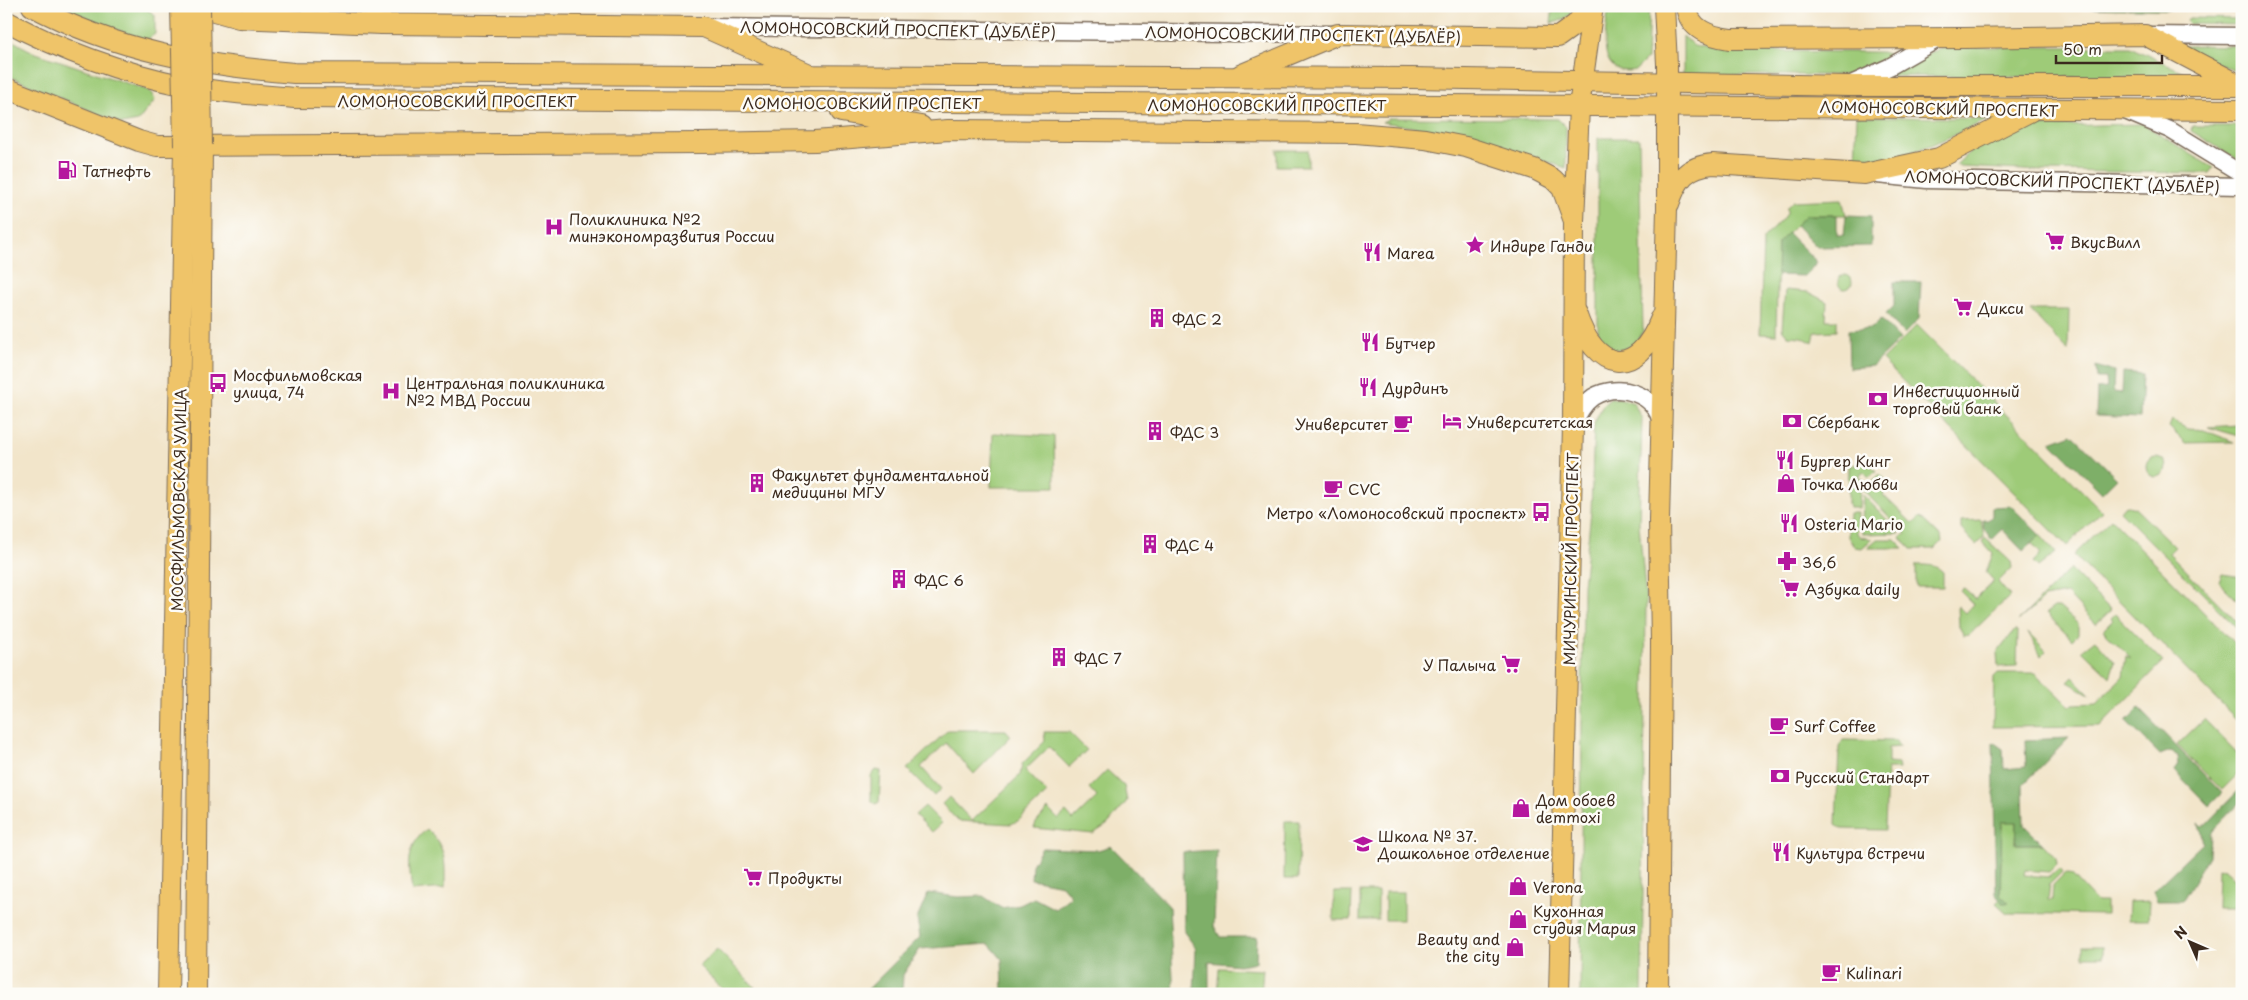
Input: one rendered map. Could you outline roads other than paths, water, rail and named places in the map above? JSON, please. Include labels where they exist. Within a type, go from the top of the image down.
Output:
[{"type":"main road","name":"ЛОМОНОСОВСКИЙ ПРОСПЕКТ","points":[[32,6],[93,33],[150,52],[226,67],[294,73],[1412,78],[1582,82],[1667,74],[1848,86],[2242,86]]},
{"type":"main road","name":"ЛОМОНОСОВСКИЙ ПРОСПЕКТ (ДУБЛЁР)","points":[[194,6],[239,18],[381,24],[704,27]]},
{"type":"main road","name":"МОСФИЛЬМОВСКАЯ УЛИЦА","points":[[194,6],[196,994]]},
{"type":"main road","name":"ЛОМОНОСОВСКИЙ ПРОСПЕКТ (ДУБЛЁР)","points":[[1338,34],[1549,38],[1566,33],[1576,24],[1589,6]]},
{"type":"main road","name":"МИЧУРИНСКИЙ ПРОСПЕКТ","points":[[1560,994],[1573,426],[1572,301],[1574,221],[1582,82],[1593,6]]},
{"type":"main road","points":[[1658,994],[1661,662],[1659,520],[1667,208],[1667,74],[1664,6]]},
{"type":"main road","points":[[1667,74],[1682,6]]},
{"type":"main road","points":[[1686,6],[1689,19],[1706,34],[1730,39],[1938,39],[2145,35],[2242,86]]},
{"type":"main road","name":"ЛОМОНОСОВСКИЙ ПРОСПЕКТ","points":[[6,21],[86,57],[146,77],[225,92],[295,98],[1441,104],[1636,107],[1667,113],[2034,109],[2242,110]]},
{"type":"main road","points":[[704,27],[814,76]]},
{"type":"main road","points":[[1233,78],[1338,34]]},
{"type":"main road","points":[[6,88],[139,142],[157,146],[805,141],[948,130],[1382,134],[1425,139],[1510,160],[1553,179],[1562,188],[1574,221]]},
{"type":"main road","points":[[780,102],[948,130]]},
{"type":"main road","points":[[1317,132],[1441,104]]},
{"type":"main road","points":[[1864,174],[1940,158],[2034,109]]},
{"type":"main road","name":"МОСФИЛЬМОВСКАЯ УЛИЦА","points":[[168,994],[193,146]]},
{"type":"main road","name":"ЛОМОНОСОВСКИЙ ПРОСПЕКТ (ДУБЛЁР)","points":[[1667,208],[1674,189],[1684,176],[1696,166],[1713,164],[1864,174]]},
{"type":"main road","points":[[1572,301],[1580,324],[1594,349],[1602,356],[1620,361],[1629,360],[1642,351],[1652,337],[1664,308]]},
{"type":"street","name":"ЛОМОНОСОВСКИЙ ПРОСПЕКТ (ДУБЛЁР)","points":[[704,27],[1338,34]]},
{"type":"street","points":[[2145,35],[2242,36]]},
{"type":"street","points":[[1848,86],[1888,67],[1938,39]]},
{"type":"street","points":[[2123,110],[2170,130],[2242,174]]},
{"type":"street","name":"ЛОМОНОСОВСКИЙ ПРОСПЕКТ (ДУБЛЁР)","points":[[1864,174],[1927,180],[2242,186]]},
{"type":"street","points":[[1573,426],[1581,409],[1592,398],[1606,392],[1621,390],[1637,393],[1650,402],[1659,414],[1662,425]]},
{"type":"place","name":"Татнефть","points":[[67,170]]},
{"type":"place","name":"Поликлиника №2 минэкономразвития России","points":[[554,227]]},
{"type":"place","name":"ВкусВилл","points":[[2055,241]]},
{"type":"place","name":"Индире Ганди","points":[[1475,245]]},
{"type":"place","name":"Marea","points":[[1372,252]]},
{"type":"place","name":"Дикси","points":[[1963,307]]},
{"type":"place","name":"ФДС 2","points":[[1157,318]]},
{"type":"place","name":"Бутчер","points":[[1370,342]]},
{"type":"place","name":"Мосфильмовская улица, 74","points":[[218,383]]},
{"type":"place","name":"Дурдинъ","points":[[1368,387]]},
{"type":"place","name":"Центральная поликлиника №2 МВД России","points":[[391,391]]},
{"type":"place","name":"Инвестиционный торговый банк","points":[[1878,399]]},
{"type":"place","name":"Университетская","points":[[1452,421]]},
{"type":"place","name":"Сбербанк","points":[[1792,421]]},
{"type":"place","name":"Университет","points":[[1403,423]]},
{"type":"place","name":"ФДС 3","points":[[1155,431]]},
{"type":"place","name":"Бургер Кинг","points":[[1785,460]]},
{"type":"place","name":"Факультет фундаментальной медицины МГУ","points":[[757,483]]},
{"type":"place","name":"Точка Любви","points":[[1786,483]]},
{"type":"place","name":"CVC","points":[[1333,488]]},
{"type":"place","name":"Метро «Ломоносовский проспект»","points":[[1541,512]]},
{"type":"place","name":"Osteria Mario","points":[[1789,523]]},
{"type":"place","name":"ФДС 4","points":[[1150,544]]},
{"type":"place","name":"36,6","points":[[1787,561]]},
{"type":"place","name":"ФДС 6","points":[[899,579]]},
{"type":"place","name":"Азбука daily","points":[[1790,588]]},
{"type":"place","name":"ФДС 7","points":[[1059,657]]},
{"type":"place","name":"У Палыча","points":[[1511,664]]},
{"type":"place","name":"Surf Coffee","points":[[1779,725]]},
{"type":"place","name":"Русский Стандарт","points":[[1780,776]]},
{"type":"place","name":"Дом обоев demmoxi","points":[[1521,808]]},
{"type":"place","name":"Школа № 37. Дошкольное отделение","points":[[1363,844]]},
{"type":"place","name":"Культура встречи","points":[[1781,852]]},
{"type":"place","name":"Продукты","points":[[753,877]]},
{"type":"place","name":"Verona","points":[[1518,886]]},
{"type":"place","name":"Кухонная студия Мария","points":[[1518,919]]},
{"type":"place","name":"Beauty and the city","points":[[1515,947]]},
{"type":"place","name":"Kulinari","points":[[1831,972]]}]
